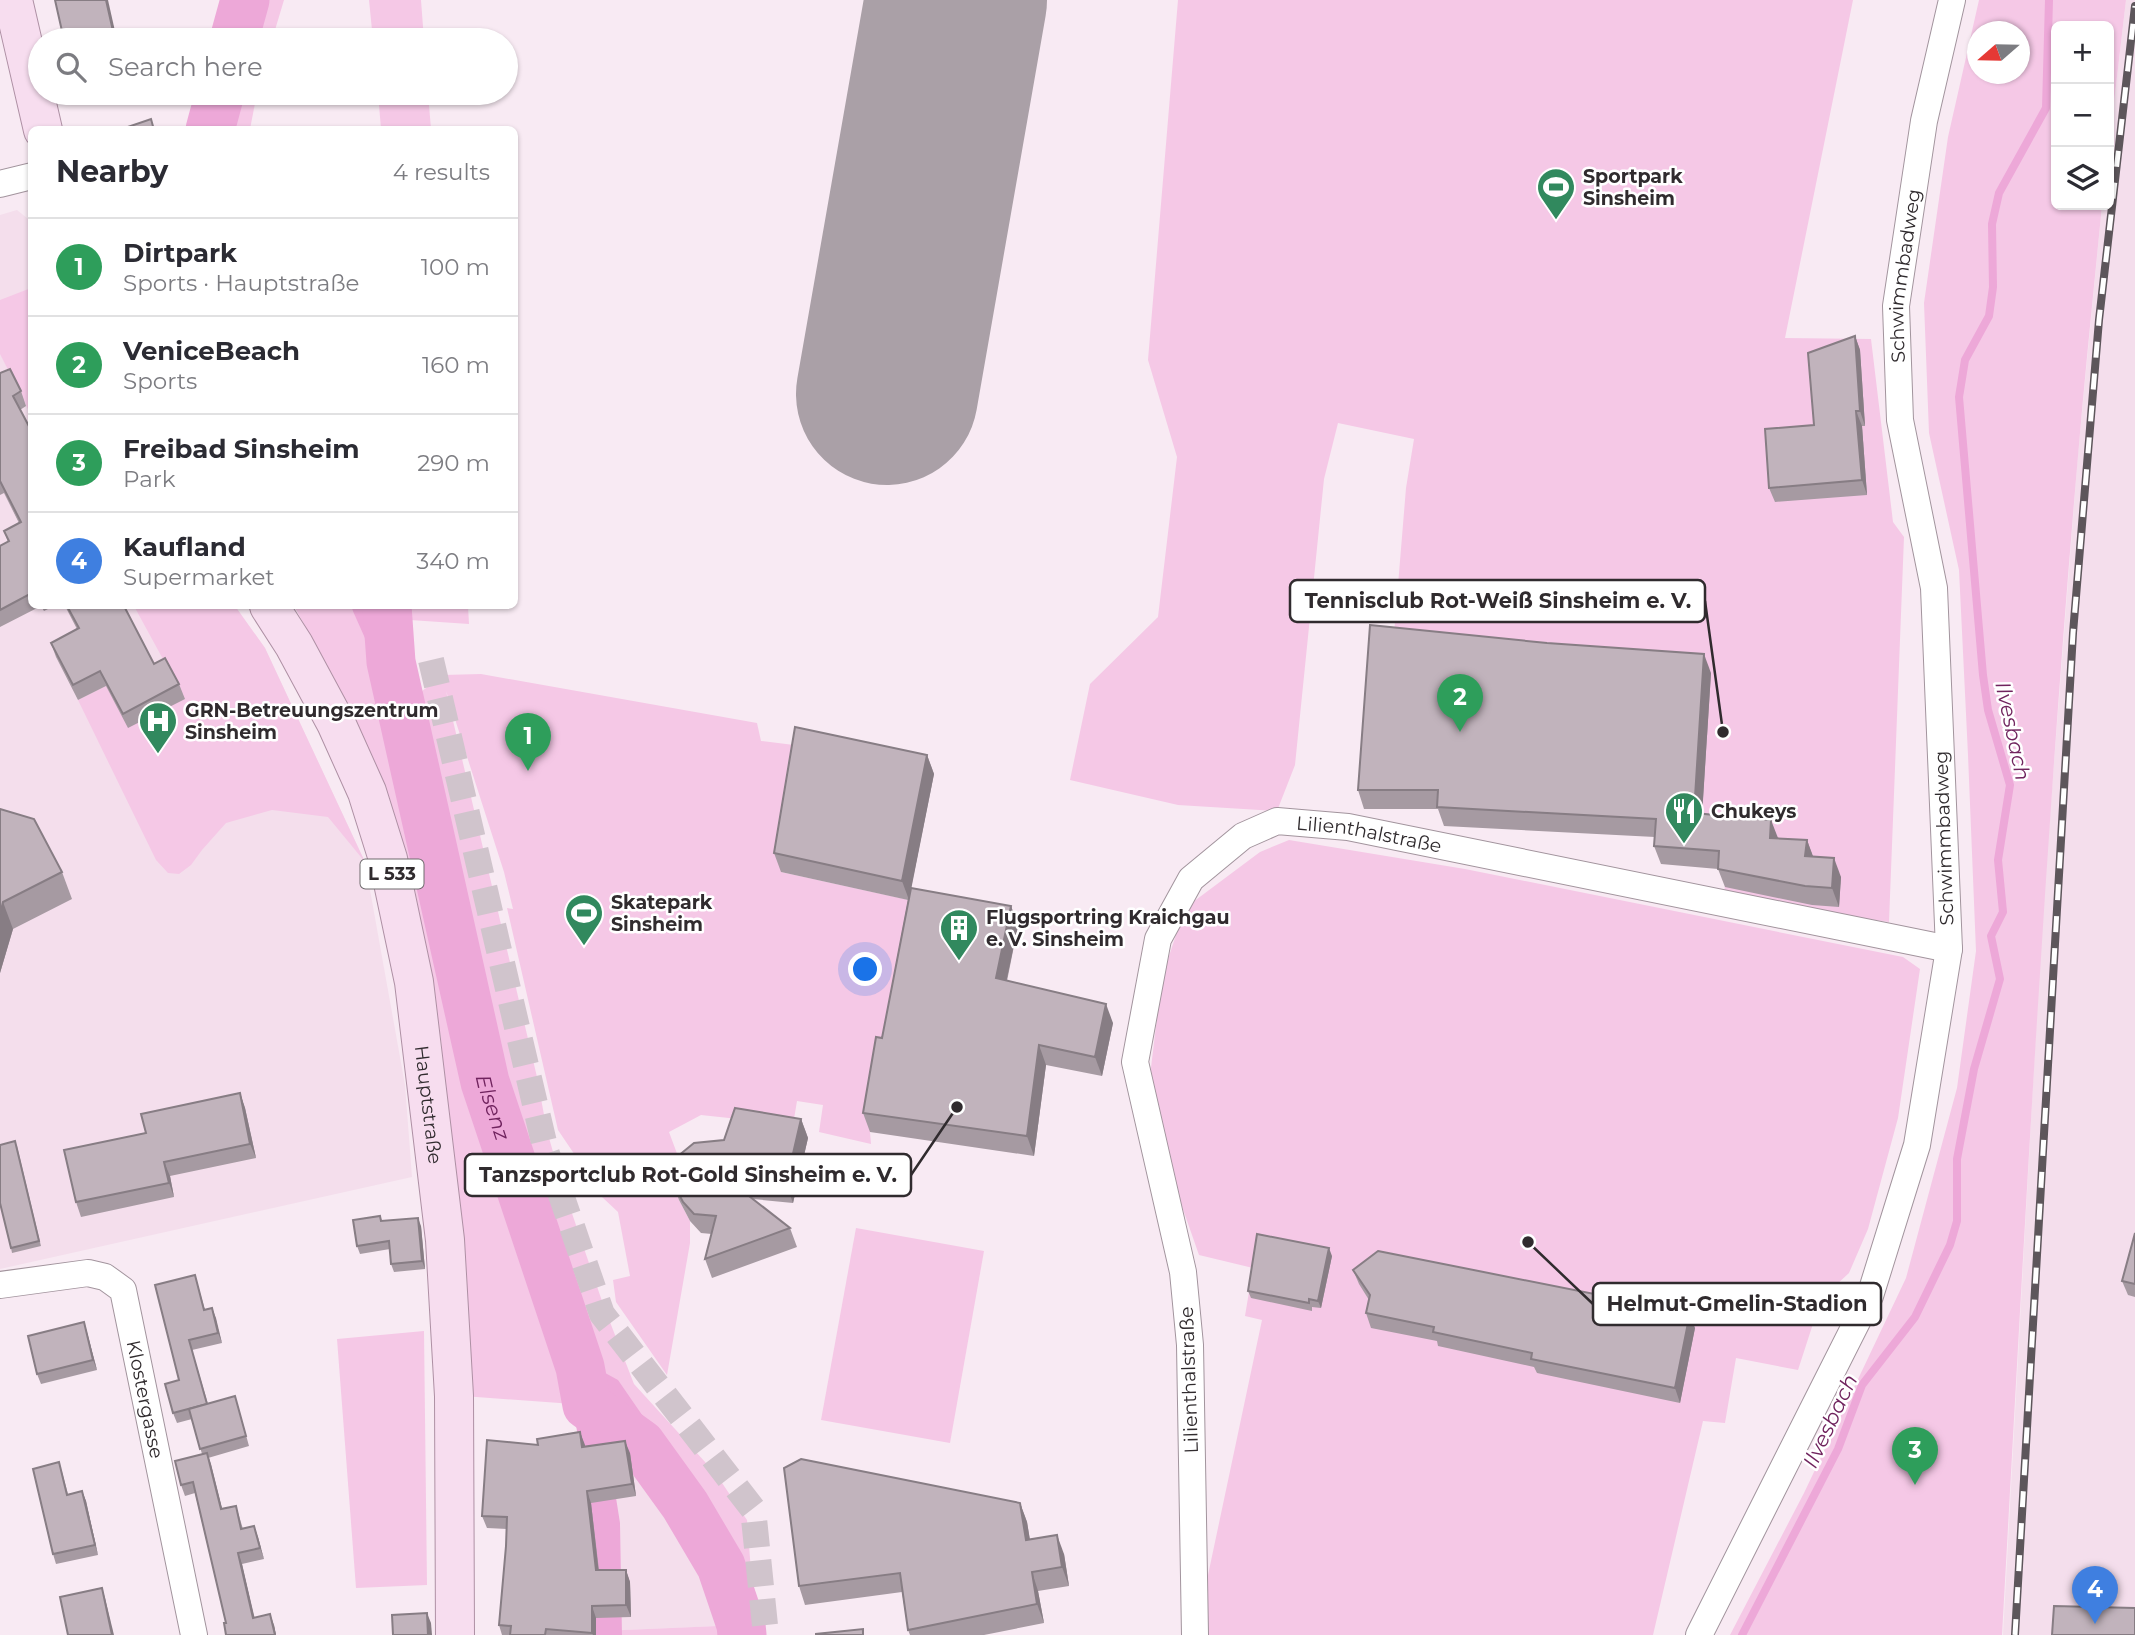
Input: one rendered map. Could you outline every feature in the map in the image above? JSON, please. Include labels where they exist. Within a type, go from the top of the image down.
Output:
[{"type":"main road","points":[[13,0],[28,65]]},
{"type":"main road","points":[[37,105],[42,126]]},
{"type":"main road","name":"Hauptstraße","points":[[271,609],[294,645],[336,723],[367,792],[388,859],[414,982],[446,1240],[454,1396],[455,1635]]},
{"type":"street","name":"Schwimmbadweg","points":[[1699,1635],[1870,1296],[1917,1145],[1949,949],[1934,589],[1900,420],[1896,306],[1924,121],[1952,0]]},
{"type":"street","points":[[0,184],[28,177]]},
{"type":"street","name":"Lilienthalstraße","points":[[1195,1635],[1190,1345],[1183,1272],[1135,1062],[1158,939],[1191,879],[1243,836],[1277,821],[1324,825],[1376,833],[1949,949]]},
{"type":"street","name":"Klostergasse","points":[[0,1285],[89,1273],[105,1277],[123,1290],[194,1635]]},
{"type":"shaded area","points":[[228,0],[284,0],[276,28],[218,28]]},
{"type":"shaded area","points":[[369,0],[421,0],[423,28],[372,28]]},
{"type":"shaded area","points":[[1178,0],[1853,0],[1785,338],[1871,339],[1893,522],[1904,537],[1889,922],[1724,899],[1728,834],[1393,646],[1406,488],[1414,439],[1338,423],[1324,479],[1295,765],[1277,811],[1178,805],[1070,780],[1090,684],[1158,617],[1177,457],[1148,360]]},
{"type":"shaded area","points":[[1979,0],[2126,0],[2114,102],[2114,21],[2051,21],[2051,210],[2102,210],[2055,750],[2002,1635],[1730,1635],[1804,1493],[1906,1278],[1957,1088],[1976,951],[1968,755],[1959,570],[1929,433],[1924,303],[1948,137],[1967,53],[1967,84],[2030,84],[2030,21],[1974,21]]},
{"type":"shaded area","points":[[2126,0],[2135,0],[2135,1635],[2003,1635],[2042,918],[2078,454],[2102,210],[2114,210],[2114,102]]},
{"type":"shaded area","points":[[204,105],[255,105],[251,126],[201,126]]},
{"type":"shaded area","points":[[379,105],[429,105],[431,126],[381,126]]},
{"type":"shaded area","name":"GRN-Betreuungszentrum Sinsheim","points":[[17,210],[28,219],[28,609],[237,609],[265,648],[365,862],[405,1085],[412,1177],[0,1269],[0,215]]},
{"type":"shaded area","points":[[28,289],[28,409],[0,354],[0,300]]},
{"type":"shaded area","points":[[136,609],[237,609],[265,648],[365,862],[328,817],[272,810],[226,823],[191,865],[179,874],[168,873],[156,860],[78,700],[106,686],[170,672]]},
{"type":"shaded area","points":[[296,609],[360,609],[396,711],[443,675],[481,674],[757,723],[761,741],[802,746],[781,872],[909,900],[870,1132],[871,1144],[819,1132],[823,1105],[797,1101],[793,1125],[701,1115],[669,1132],[685,1175],[679,1200],[690,1221],[690,1243],[667,1375],[616,1302],[613,1280],[630,1276],[618,1212],[602,1197],[616,1188],[598,1158],[583,1167],[558,1130],[507,908],[513,909],[504,872],[446,691],[537,1077],[547,1131],[564,1190],[634,1384],[716,1474],[747,1520],[756,1635],[602,1635],[601,1631],[741,1625],[721,1566],[685,1505],[649,1425],[596,1368],[578,1363],[587,1405],[463,1396],[441,1039],[415,890],[388,803],[333,676]]},
{"type":"shaded area","points":[[410,609],[468,609],[469,624],[410,620]]},
{"type":"shaded area","points":[[1289,840],[1465,869],[1903,957],[1920,969],[1898,1118],[1868,1229],[1849,1273],[1821,1299],[1798,1370],[1736,1358],[1725,1423],[1703,1421],[1653,1635],[1207,1635],[1204,1594],[1262,1320],[1245,1316],[1253,1268],[1199,1255],[1171,1175],[1149,1084],[1162,977],[1185,908],[1260,852]]},
{"type":"shaded area","points":[[856,1228],[984,1251],[950,1443],[821,1420]]},
{"type":"shaded area","points":[[424,1331],[427,1585],[356,1588],[337,1339]]},
{"type":"shaded area","points":[[580,1367],[596,1368],[618,1380],[649,1425],[685,1505],[641,1444],[587,1405]]},
{"type":"shaded area","points":[[587,1405],[641,1444],[685,1505],[721,1566],[741,1625],[601,1631],[602,1520]]},
{"type":"building","points":[[55,0],[106,0],[112,28],[61,28]]},
{"type":"building","points":[[151,119],[153,126],[131,126]]},
{"type":"building","points":[[1855,336],[1860,411],[1856,411],[1862,480],[1769,488],[1765,429],[1814,425],[1808,353]]},
{"type":"building","points":[[10,369],[21,391],[13,396],[28,424],[28,595],[0,610],[0,546],[9,541],[4,531],[21,522],[0,481],[0,373]]},
{"type":"building","points":[[69,609],[126,609],[154,664],[165,658],[179,684],[123,714],[100,671],[73,685],[51,643],[79,628]]},
{"type":"building","points":[[1370,625],[1547,643],[1704,654],[1694,813],[1771,820],[1770,838],[1807,840],[1805,856],[1834,858],[1832,888],[1805,886],[1718,869],[1719,851],[1654,846],[1656,819],[1437,807],[1438,790],[1358,790]]},
{"type":"building","points":[[795,727],[927,755],[902,881],[774,853]]},
{"type":"building","points":[[0,809],[34,819],[62,872],[3,902],[0,914]]},
{"type":"building","points":[[911,888],[1011,906],[996,978],[1106,1004],[1095,1057],[1039,1045],[1027,1136],[863,1113],[876,1037],[882,1038]]},
{"type":"building","points":[[240,1093],[250,1144],[164,1162],[169,1183],[76,1202],[64,1150],[146,1133],[141,1114]]},
{"type":"building","points":[[735,1108],[801,1119],[786,1184],[726,1178],[790,1228],[705,1259],[716,1216],[694,1214],[683,1202],[672,1181],[678,1156],[694,1143],[724,1140]]},
{"type":"building","points":[[15,1141],[39,1241],[11,1248],[0,1203],[0,1145]]},
{"type":"building","points":[[380,1216],[381,1221],[418,1218],[422,1261],[391,1264],[389,1241],[357,1246],[353,1220]]},
{"type":"building","points":[[2135,1233],[2135,1284],[2122,1281]]},
{"type":"building","points":[[1257,1234],[1329,1248],[1318,1301],[1309,1299],[1309,1303],[1248,1291]]},
{"type":"building","points":[[1378,1251],[1690,1313],[1675,1388],[1531,1359],[1532,1353],[1433,1332],[1434,1327],[1366,1313],[1370,1295],[1353,1270]]},
{"type":"building","points":[[195,1275],[204,1310],[212,1308],[218,1333],[189,1340],[207,1404],[173,1413],[165,1384],[179,1380],[155,1285]]},
{"type":"building","points":[[84,1322],[93,1360],[37,1374],[28,1336]]},
{"type":"building","points":[[235,1396],[246,1436],[200,1449],[189,1409]]},
{"type":"building","points":[[580,1432],[582,1447],[625,1441],[632,1484],[587,1491],[596,1570],[626,1570],[626,1605],[592,1606],[592,1633],[546,1629],[545,1635],[510,1635],[511,1626],[499,1625],[507,1517],[482,1516],[487,1440],[538,1445],[537,1439]]},
{"type":"building","points":[[207,1453],[221,1509],[236,1506],[241,1529],[254,1526],[260,1548],[238,1553],[253,1618],[270,1614],[275,1635],[226,1635],[226,1623],[193,1482],[181,1485],[175,1461]]},
{"type":"building","points":[[801,1459],[1020,1503],[1026,1540],[1057,1535],[1062,1567],[1032,1572],[1037,1604],[908,1630],[900,1573],[799,1586],[784,1468]]},
{"type":"building","points":[[59,1462],[67,1495],[82,1491],[95,1545],[53,1554],[33,1469]]},
{"type":"building","points":[[102,1588],[112,1635],[68,1635],[60,1597]]},
{"type":"building","points":[[2054,1606],[2135,1608],[2135,1635],[2052,1635]]},
{"type":"building","points":[[427,1613],[428,1635],[393,1635],[392,1615]]},
{"type":"building","points":[[863,1629],[863,1635],[816,1635],[816,1634]]},
{"type":"waterway","name":"Elsenz","points":[[237,28],[245,0]]},
{"type":"waterway","name":"Ilvesbach","points":[[1742,1635],[1838,1449],[1862,1385],[1915,1317],[1950,1245],[1957,1221],[1957,1159],[1974,1069],[2000,979],[1991,936],[2003,912],[1998,860],[2010,785],[1988,710],[1983,675],[1959,397],[1965,360],[1989,316],[1993,287],[1992,224],[1999,193],[2046,108],[2049,0]]},
{"type":"waterway","name":"Elsenz","points":[[211,126],[217,105]]},
{"type":"waterway","points":[[367,609],[391,662]]},
{"type":"waterway","name":"Elsenz","points":[[387,609],[391,662],[485,1082],[580,1367],[587,1405],[641,1444],[685,1505],[721,1566],[742,1635]]},
{"type":"waterway","points":[[587,1405],[606,1524],[608,1635]]},
{"type":"runway","points":[[887,394],[956,0]]},
{"type":"tunnel","points":[[431,660],[546,1151],[602,1314],[753,1509],[766,1635]]},
{"type":"railway","points":[[2015,1635],[2073,633],[2099,320],[2135,6]]},
{"type":"place","name":"Sportpark Sinsheim","points":[[1556,221]]},
{"type":"place","name":"VeniceBeach","points":[[1460,732]]},
{"type":"place","name":"Tennisclub Rot-Weiß Sinsheim e. V.","points":[[1723,732]]},
{"type":"place","name":"GRN-Betreuungszentrum Sinsheim","points":[[158,755]]},
{"type":"place","name":"Dirtpark","points":[[528,771]]},
{"type":"place","name":"Chukeys","points":[[1684,845]]},
{"type":"place","name":"Skatepark Sinsheim","points":[[584,947]]},
{"type":"place","name":"Flugsportring Kraichgau e. V. Sinsheim","points":[[959,962]]},
{"type":"place","name":"Tanzsportclub Rot-Gold Sinsheim e. V.","points":[[957,1107]]},
{"type":"place","name":"Helmut-Gmelin-Stadion","points":[[1528,1242]]},
{"type":"place","name":"Freibad Sinsheim","points":[[1915,1485]]},
{"type":"place","name":"Kaufland","points":[[2095,1624]]}]
